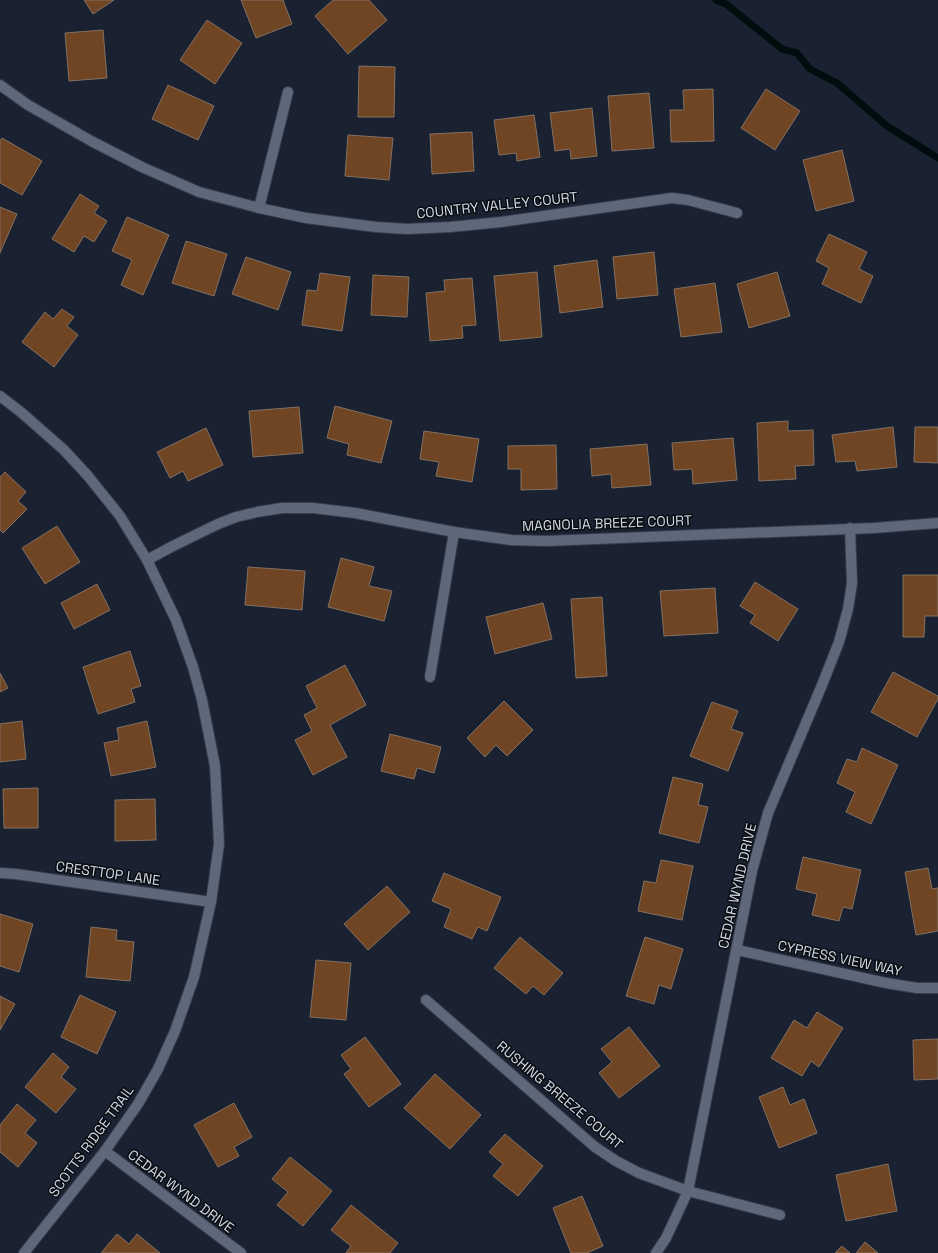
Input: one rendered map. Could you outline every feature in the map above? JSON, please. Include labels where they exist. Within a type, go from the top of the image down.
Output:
[{"type":"street","name":"COUNTRY VALLEY COURT","points":[[0,85],[28,105],[93,142],[144,168],[200,192],[259,208],[306,218],[346,224],[407,229],[450,227],[501,222],[672,198],[688,200],[737,213]]},
{"type":"street","points":[[259,208],[288,92]]},
{"type":"street","name":"SCOTTS RIDGE TRAIL","points":[[0,396],[64,450],[88,476],[120,516],[147,560],[176,620],[193,667],[202,700],[215,766],[218,844],[211,902],[194,977],[175,1031],[158,1069],[141,1098],[105,1151],[24,1253]]},
{"type":"street","name":"MAGNOLIA BREEZE COURT","points":[[147,560],[230,519],[257,512],[282,508],[313,508],[355,513],[454,532],[511,540],[546,541],[874,528],[938,524]]},
{"type":"street","name":"CEDAR WYND DRIVE","points":[[656,1253],[666,1238],[688,1190],[752,871],[768,813],[839,642],[848,609],[852,583],[850,528]]},
{"type":"street","points":[[430,677],[454,532]]},
{"type":"street","name":"CRESTTOP LANE","points":[[0,873],[211,902]]},
{"type":"street","name":"CYPRESS VIEW WAY","points":[[737,950],[886,983],[917,988],[938,988]]},
{"type":"street","name":"RUSHING BREEZE COURT","points":[[426,1000],[595,1147],[616,1161],[639,1173],[688,1190],[780,1215]]},
{"type":"street","name":"CEDAR WYND DRIVE","points":[[105,1151],[241,1253]]},
{"type":"building","points":[[84,0],[114,0],[93,14]]},
{"type":"building","points":[[241,0],[283,0],[292,24],[256,38]]},
{"type":"building","points":[[333,0],[369,0],[387,20],[348,54],[315,16]]},
{"type":"building","points":[[207,20],[242,43],[215,84],[180,60]]},
{"type":"building","points":[[103,30],[107,78],[69,81],[65,33]]},
{"type":"building","points":[[359,66],[395,67],[394,117],[358,117]]},
{"type":"building","points":[[168,85],[214,106],[198,140],[152,119]]},
{"type":"building","points":[[713,89],[714,141],[671,142],[670,110],[684,110],[683,90]]},
{"type":"building","points":[[766,89],[800,111],[775,150],[741,128]]},
{"type":"building","points":[[649,93],[654,148],[612,151],[608,96]]},
{"type":"building","points":[[592,108],[597,156],[571,159],[570,149],[555,151],[550,113]]},
{"type":"building","points":[[534,115],[540,157],[517,161],[516,153],[499,155],[494,120]]},
{"type":"building","points":[[472,132],[474,171],[432,174],[430,134]]},
{"type":"building","points":[[348,135],[393,138],[389,180],[345,176]]},
{"type":"building","points":[[2,138],[42,161],[22,195],[0,183],[0,141]]},
{"type":"building","points":[[842,150],[854,201],[816,211],[803,160]]},
{"type":"building","points":[[80,194],[99,206],[94,213],[107,221],[94,242],[84,236],[74,252],[52,239]]},
{"type":"building","points":[[0,207],[17,214],[0,253]]},
{"type":"building","points":[[127,217],[169,235],[143,295],[121,285],[132,260],[112,251]]},
{"type":"building","points":[[829,234],[867,252],[859,269],[873,276],[861,303],[822,284],[829,268],[816,261]]},
{"type":"building","points":[[186,241],[227,254],[214,296],[172,283]]},
{"type":"building","points":[[654,252],[658,295],[617,299],[613,257]]},
{"type":"building","points":[[246,257],[291,272],[278,310],[232,294]]},
{"type":"building","points":[[597,260],[603,307],[560,313],[554,266]]},
{"type":"building","points":[[537,272],[542,337],[500,341],[494,276]]},
{"type":"building","points":[[777,272],[790,316],[749,328],[737,284]]},
{"type":"building","points":[[320,273],[350,277],[342,331],[302,325],[307,290],[317,291]]},
{"type":"building","points":[[373,275],[409,277],[407,317],[371,315]]},
{"type":"building","points":[[472,278],[476,325],[462,326],[463,338],[430,341],[426,293],[445,291],[444,280]]},
{"type":"building","points":[[715,283],[722,332],[681,337],[674,289]]},
{"type":"building","points":[[62,309],[74,317],[67,326],[78,335],[54,367],[22,342],[45,312],[53,319]]},
{"type":"building","points":[[335,406],[392,421],[381,463],[347,455],[349,444],[327,438]]},
{"type":"building","points":[[299,407],[303,453],[253,457],[249,411]]},
{"type":"building","points":[[788,421],[788,431],[813,430],[814,465],[795,466],[796,479],[759,481],[757,423]]},
{"type":"building","points":[[893,427],[897,467],[857,471],[855,461],[836,462],[832,435]]},
{"type":"building","points":[[915,427],[938,427],[938,463],[914,462]]},
{"type":"building","points":[[206,428],[223,465],[188,481],[183,471],[170,478],[157,452]]},
{"type":"building","points":[[424,431],[479,439],[472,482],[436,476],[439,462],[420,459]]},
{"type":"building","points":[[733,438],[737,480],[693,484],[692,469],[674,470],[672,443]]},
{"type":"building","points":[[647,444],[651,485],[612,488],[611,474],[592,476],[590,449]]},
{"type":"building","points":[[556,445],[557,489],[521,490],[521,469],[508,469],[508,446]]},
{"type":"building","points":[[5,472],[26,492],[18,501],[27,509],[3,533],[0,530],[0,477]]},
{"type":"building","points":[[57,526],[80,562],[45,584],[22,548]]},
{"type":"building","points":[[341,558],[374,567],[369,586],[392,591],[384,621],[328,607]]},
{"type":"building","points":[[248,567],[305,571],[302,610],[245,605]]},
{"type":"building","points":[[903,575],[938,575],[938,616],[925,616],[924,637],[903,637]]},
{"type":"building","points":[[755,582],[798,609],[778,641],[750,623],[755,615],[740,606]]},
{"type":"building","points":[[97,584],[110,610],[74,629],[61,603]]},
{"type":"building","points":[[715,588],[718,633],[664,636],[660,591]]},
{"type":"building","points":[[602,597],[607,676],[576,678],[571,599]]},
{"type":"building","points":[[543,603],[552,639],[495,654],[486,617]]},
{"type":"building","points":[[130,651],[141,686],[131,689],[135,702],[98,714],[83,667]]},
{"type":"building","points":[[345,665],[366,705],[330,725],[347,757],[313,775],[295,740],[312,731],[304,715],[317,708],[306,686]]},
{"type":"building","points":[[893,672],[938,696],[938,699],[917,737],[871,712]]},
{"type":"building","points":[[0,673],[8,688],[0,692]]},
{"type":"building","points":[[504,701],[533,730],[507,756],[496,745],[485,757],[467,738]]},
{"type":"building","points":[[712,702],[738,711],[731,729],[743,733],[728,771],[690,756]]},
{"type":"building","points":[[22,721],[26,759],[0,762],[0,724]]},
{"type":"building","points":[[147,721],[156,767],[111,776],[104,743],[119,740],[117,728]]},
{"type":"building","points":[[390,734],[441,747],[434,773],[417,768],[414,779],[381,771]]},
{"type":"building","points":[[862,748],[898,765],[871,824],[846,812],[855,792],[837,783],[847,759],[857,762]]},
{"type":"building","points":[[673,777],[703,784],[698,805],[708,807],[699,843],[659,833]]},
{"type":"building","points":[[38,788],[38,828],[4,828],[3,789]]},
{"type":"building","points":[[155,799],[156,840],[115,841],[115,800]]},
{"type":"building","points":[[803,857],[861,870],[852,909],[843,907],[839,921],[812,915],[817,894],[796,889]]},
{"type":"building","points":[[661,860],[693,866],[682,920],[638,911],[644,881],[656,883]]},
{"type":"building","points":[[928,868],[932,889],[938,888],[938,931],[916,935],[905,872]]},
{"type":"building","points":[[444,873],[501,897],[487,931],[478,927],[472,939],[444,927],[451,909],[432,901]]},
{"type":"building","points":[[387,886],[410,912],[368,950],[344,924]]},
{"type":"building","points":[[0,914],[33,924],[19,972],[0,966]]},
{"type":"building","points":[[91,927],[117,930],[116,940],[134,942],[130,981],[86,977]]},
{"type":"building","points":[[520,937],[563,973],[544,995],[533,986],[526,994],[494,968]]},
{"type":"building","points":[[645,937],[683,949],[671,989],[659,985],[654,1004],[626,996]]},
{"type":"building","points":[[316,960],[351,963],[346,1020],[310,1017]]},
{"type":"building","points":[[80,995],[116,1012],[97,1054],[61,1037]]},
{"type":"building","points":[[0,996],[15,1004],[0,1030]]},
{"type":"building","points":[[817,1012],[843,1028],[819,1067],[811,1061],[802,1076],[771,1058],[794,1020],[807,1028]]},
{"type":"building","points":[[629,1027],[660,1066],[619,1098],[599,1073],[612,1062],[601,1049]]},
{"type":"building","points":[[365,1037],[401,1084],[369,1107],[344,1074],[351,1069],[341,1055]]},
{"type":"building","points":[[938,1039],[938,1079],[914,1080],[913,1040]]},
{"type":"building","points":[[53,1053],[69,1067],[61,1077],[76,1089],[56,1113],[25,1087]]},
{"type":"building","points":[[435,1074],[481,1115],[450,1149],[404,1108]]},
{"type":"building","points":[[783,1087],[790,1105],[804,1099],[817,1133],[779,1148],[759,1097]]},
{"type":"building","points":[[234,1103],[252,1137],[234,1147],[239,1156],[218,1167],[194,1125]]},
{"type":"building","points":[[17,1104],[36,1120],[25,1133],[37,1143],[18,1167],[0,1152],[0,1125]]},
{"type":"building","points":[[505,1134],[543,1166],[518,1196],[493,1176],[503,1164],[489,1152]]},
{"type":"building","points":[[290,1157],[332,1191],[303,1226],[277,1205],[288,1192],[272,1179]]},
{"type":"building","points":[[888,1164],[897,1211],[846,1221],[836,1175]]},
{"type":"building","points":[[582,1196],[603,1246],[587,1253],[571,1253],[553,1208]]},
{"type":"building","points":[[351,1205],[398,1243],[390,1253],[346,1253],[351,1246],[331,1230]]},
{"type":"building","points":[[117,1234],[129,1244],[137,1234],[160,1253],[101,1253]]},
{"type":"building","points":[[865,1242],[878,1253],[856,1253]]},
{"type":"building","points":[[842,1246],[850,1253],[835,1253]]},
{"type":"waterway","points":[[716,0],[726,4],[782,49],[797,53],[810,69],[837,83],[887,126],[938,158]]}]
